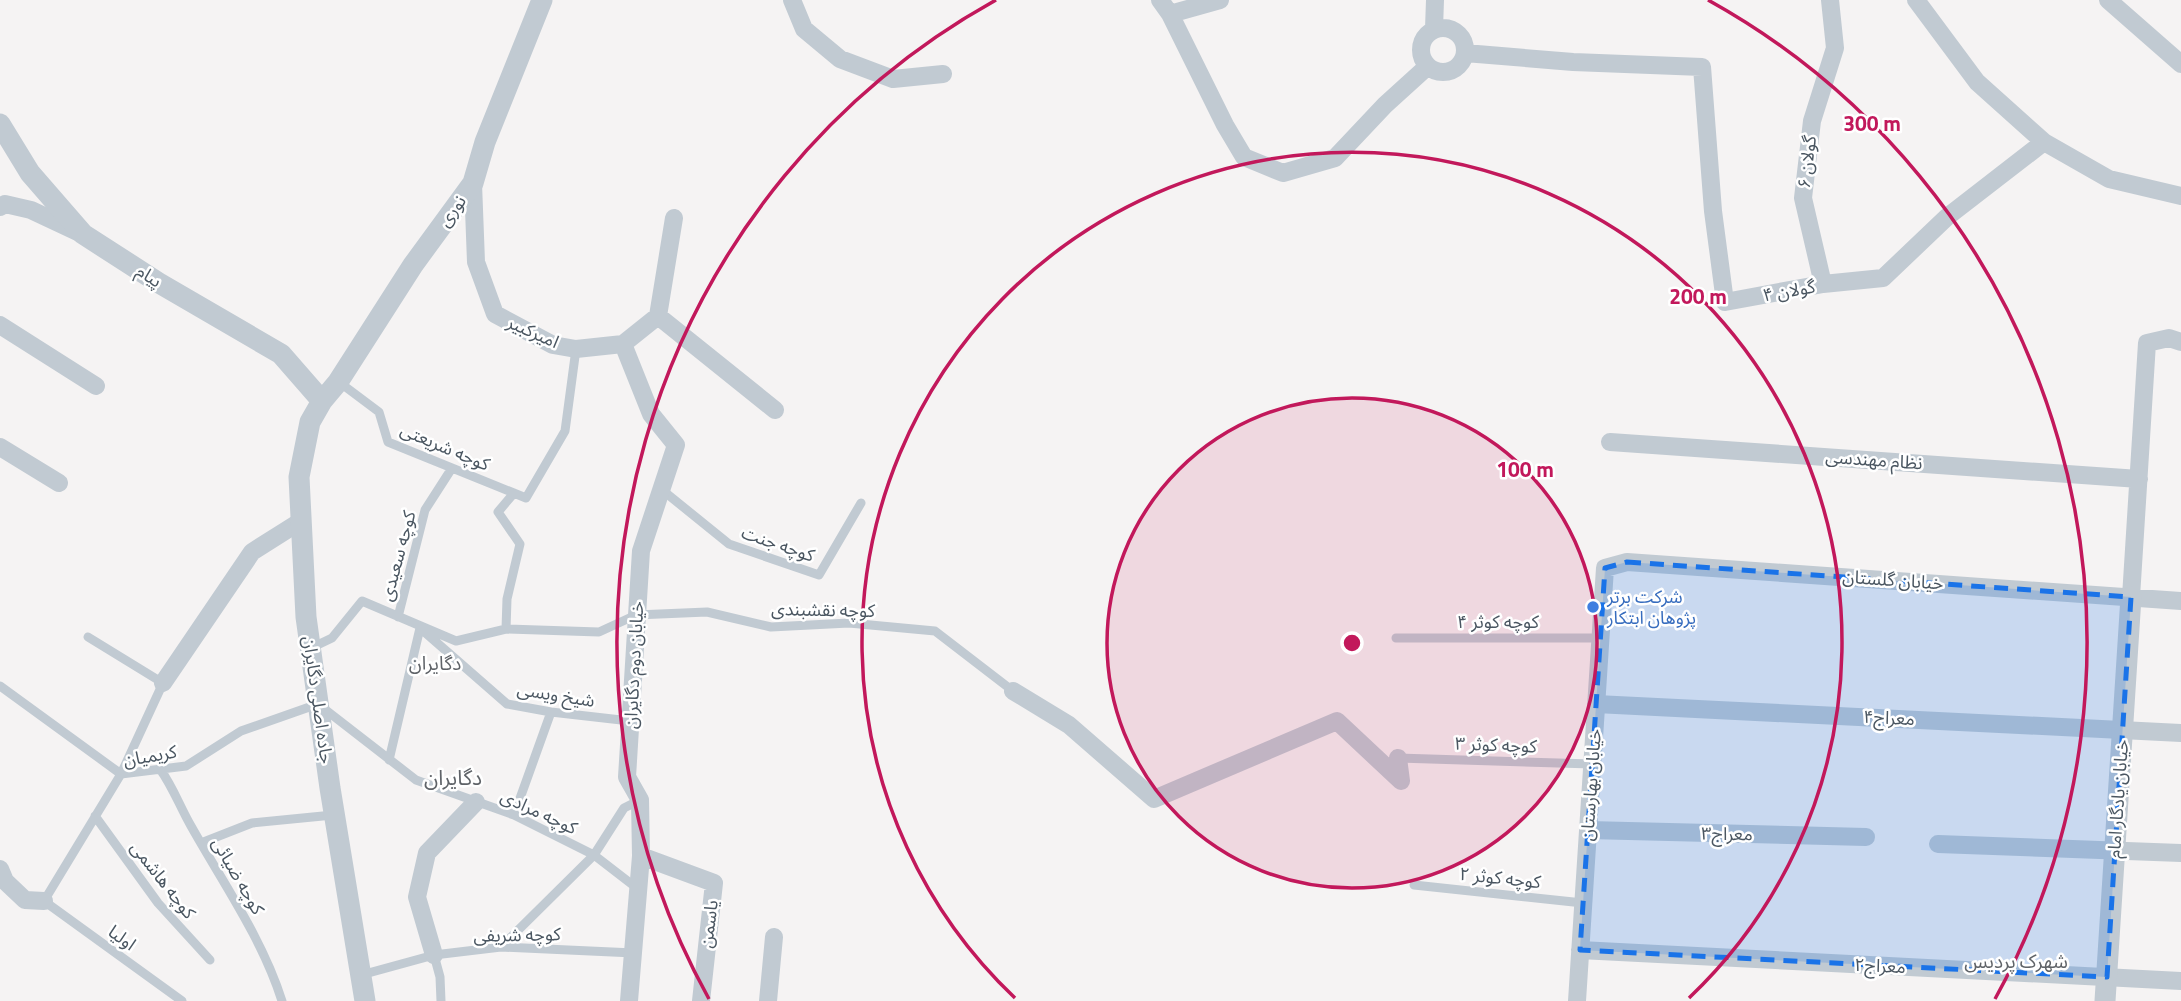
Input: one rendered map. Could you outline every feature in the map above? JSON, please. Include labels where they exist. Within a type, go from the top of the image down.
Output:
[{"type":"street","name":"نوری","points":[[323,401],[413,265],[473,183],[485,142],[542,0]]},
{"type":"street","points":[[792,0],[804,29],[840,59],[892,79],[943,74]]},
{"type":"street","points":[[1220,0],[1165,7],[1244,156],[1283,173],[1335,158],[1385,105],[1428,66]]},
{"type":"street","points":[[1434,29],[1435,0]]},
{"type":"street","name":"گولان ۶","points":[[1823,284],[1803,198],[1812,121],[1836,48],[1830,0]]},
{"type":"street","points":[[1916,0],[1977,82],[2044,142],[2109,179],[2181,197]]},
{"type":"street","points":[[2108,0],[2181,64]]},
{"type":"street","points":[[1446,27],[1457,32],[1464,41],[1465,53],[1460,64],[1451,71],[1439,71],[1428,66],[1422,57],[1421,46],[1425,36],[1434,29],[1446,27]]},
{"type":"street","name":"گولان ۴","points":[[1465,53],[1573,62],[1702,67],[1713,211],[1725,302],[1823,284],[1883,278],[1947,216],[2044,142]]},
{"type":"street","name":"پیام","points":[[0,124],[30,173],[83,234],[281,354],[323,401]]},
{"type":"street","name":"امیرکبیر","points":[[473,183],[476,262],[495,314],[553,345],[576,349],[623,344]]},
{"type":"street","points":[[0,207],[5,204],[31,210],[83,234]]},
{"type":"street","points":[[623,344],[658,316],[674,218]]},
{"type":"street","points":[[658,316],[775,410]]},
{"type":"street","points":[[0,326],[96,386]]},
{"type":"street","points":[[2131,597],[2147,343],[2169,338],[2181,342]]},
{"type":"street","name":"خیابان دوم دگایران","points":[[623,344],[651,414],[676,444],[641,551],[627,777],[640,800],[641,856],[629,1001]]},
{"type":"street","name":"جاده اصلی دگایران","points":[[323,401],[310,422],[299,477],[306,617],[365,1001]]},
{"type":"street","name":"نظام مهندسی","points":[[1610,442],[2139,479]]},
{"type":"street","points":[[0,447],[59,483]]},
{"type":"street","points":[[163,683],[253,552],[301,521]]},
{"type":"street","name":"خیابان گلستان","points":[[1605,568],[1627,562],[2181,601]]},
{"type":"street","name":"خیابان بهارستان","points":[[1577,1001],[1605,568]]},
{"type":"street","name":"خیابان یادگار امام","points":[[2105,1001],[2131,597]]},
{"type":"street","points":[[1013,691],[1069,724],[1154,799],[1337,721],[1401,781],[1398,758]]},
{"type":"street","name":"معراج۴","points":[[1596,704],[2181,733]]},
{"type":"street","points":[[434,955],[417,897],[428,852],[476,802]]},
{"type":"street","name":"معراج۳","points":[[1588,830],[1866,837]]},
{"type":"street","points":[[1938,844],[2181,853]]},
{"type":"street","name":"یاسمن","points":[[641,856],[714,883],[701,1001]]},
{"type":"street","points":[[0,869],[5,881],[25,900],[44,901]]},
{"type":"street","points":[[768,1001],[774,937]]},
{"type":"street","name":"معراج۲","points":[[1580,950],[2181,981]]},
{"type":"lane","name":"کوچه شریعتی","points":[[338,382],[379,412],[388,442],[526,498],[565,431],[576,349]]},
{"type":"lane","name":"کوچه سعیدی","points":[[398,617],[425,510],[452,468]]},
{"type":"lane","name":"کوچه جنت","points":[[661,489],[729,544],[819,575],[862,503]]},
{"type":"lane","points":[[506,629],[507,599],[520,544],[498,512],[514,493]]},
{"type":"lane","name":"کوچه نقشبندی","points":[[310,648],[332,638],[362,601],[420,628],[456,641],[506,629],[600,632],[636,615],[707,612],[771,627],[849,623],[935,631],[1013,691]]},
{"type":"lane","points":[[389,760],[420,628]]},
{"type":"lane","name":"شیخ ویسی","points":[[420,628],[507,704],[631,721]]},
{"type":"lane","points":[[0,686],[121,774],[163,683],[88,637]]},
{"type":"lane","name":"کوچه کوثر ۴","points":[[1396,638],[1601,638]]},
{"type":"lane","name":"کوچه مرادی","points":[[318,704],[416,780],[514,815],[594,855],[638,888]]},
{"type":"lane","name":"کریمیان","points":[[44,901],[121,774],[186,766],[241,731],[318,704]]},
{"type":"lane","points":[[514,815],[551,712]]},
{"type":"lane","name":"کوچه کوثر ۳","points":[[1398,758],[1592,764]]},
{"type":"lane","name":"کوچه ضیائی","points":[[160,769],[173,786],[201,843],[272,970],[282,1001]]},
{"type":"lane","points":[[501,947],[594,855],[624,808],[640,800]]},
{"type":"lane","points":[[201,843],[252,823],[335,815]]},
{"type":"lane","name":"کوچه هاشمی","points":[[95,816],[158,903],[210,960]]},
{"type":"lane","name":"کوچه کوثر ۲","points":[[1414,885],[1583,903]]},
{"type":"lane","name":"اولیا","points":[[44,901],[182,1001]]},
{"type":"lane","name":"کوچه شریفی","points":[[361,975],[434,955],[501,947],[634,953]]},
{"type":"lane","points":[[434,955],[440,977],[441,1001]]},
{"type":"highlighted area","points":[[1627,562],[2131,597],[2107,977],[1580,950],[1605,568]]},
{"type":"place","name":"شرکت برتر پژوهان ابتکار","points":[[1593,607]]},
{"type":"district","name":"دگایران","points":[[435,663]]},
{"type":"district","name":"دگایران","points":[[453,778]]},
{"type":"district","name":"شهرک پردیس","points":[[2016,961]]}]
